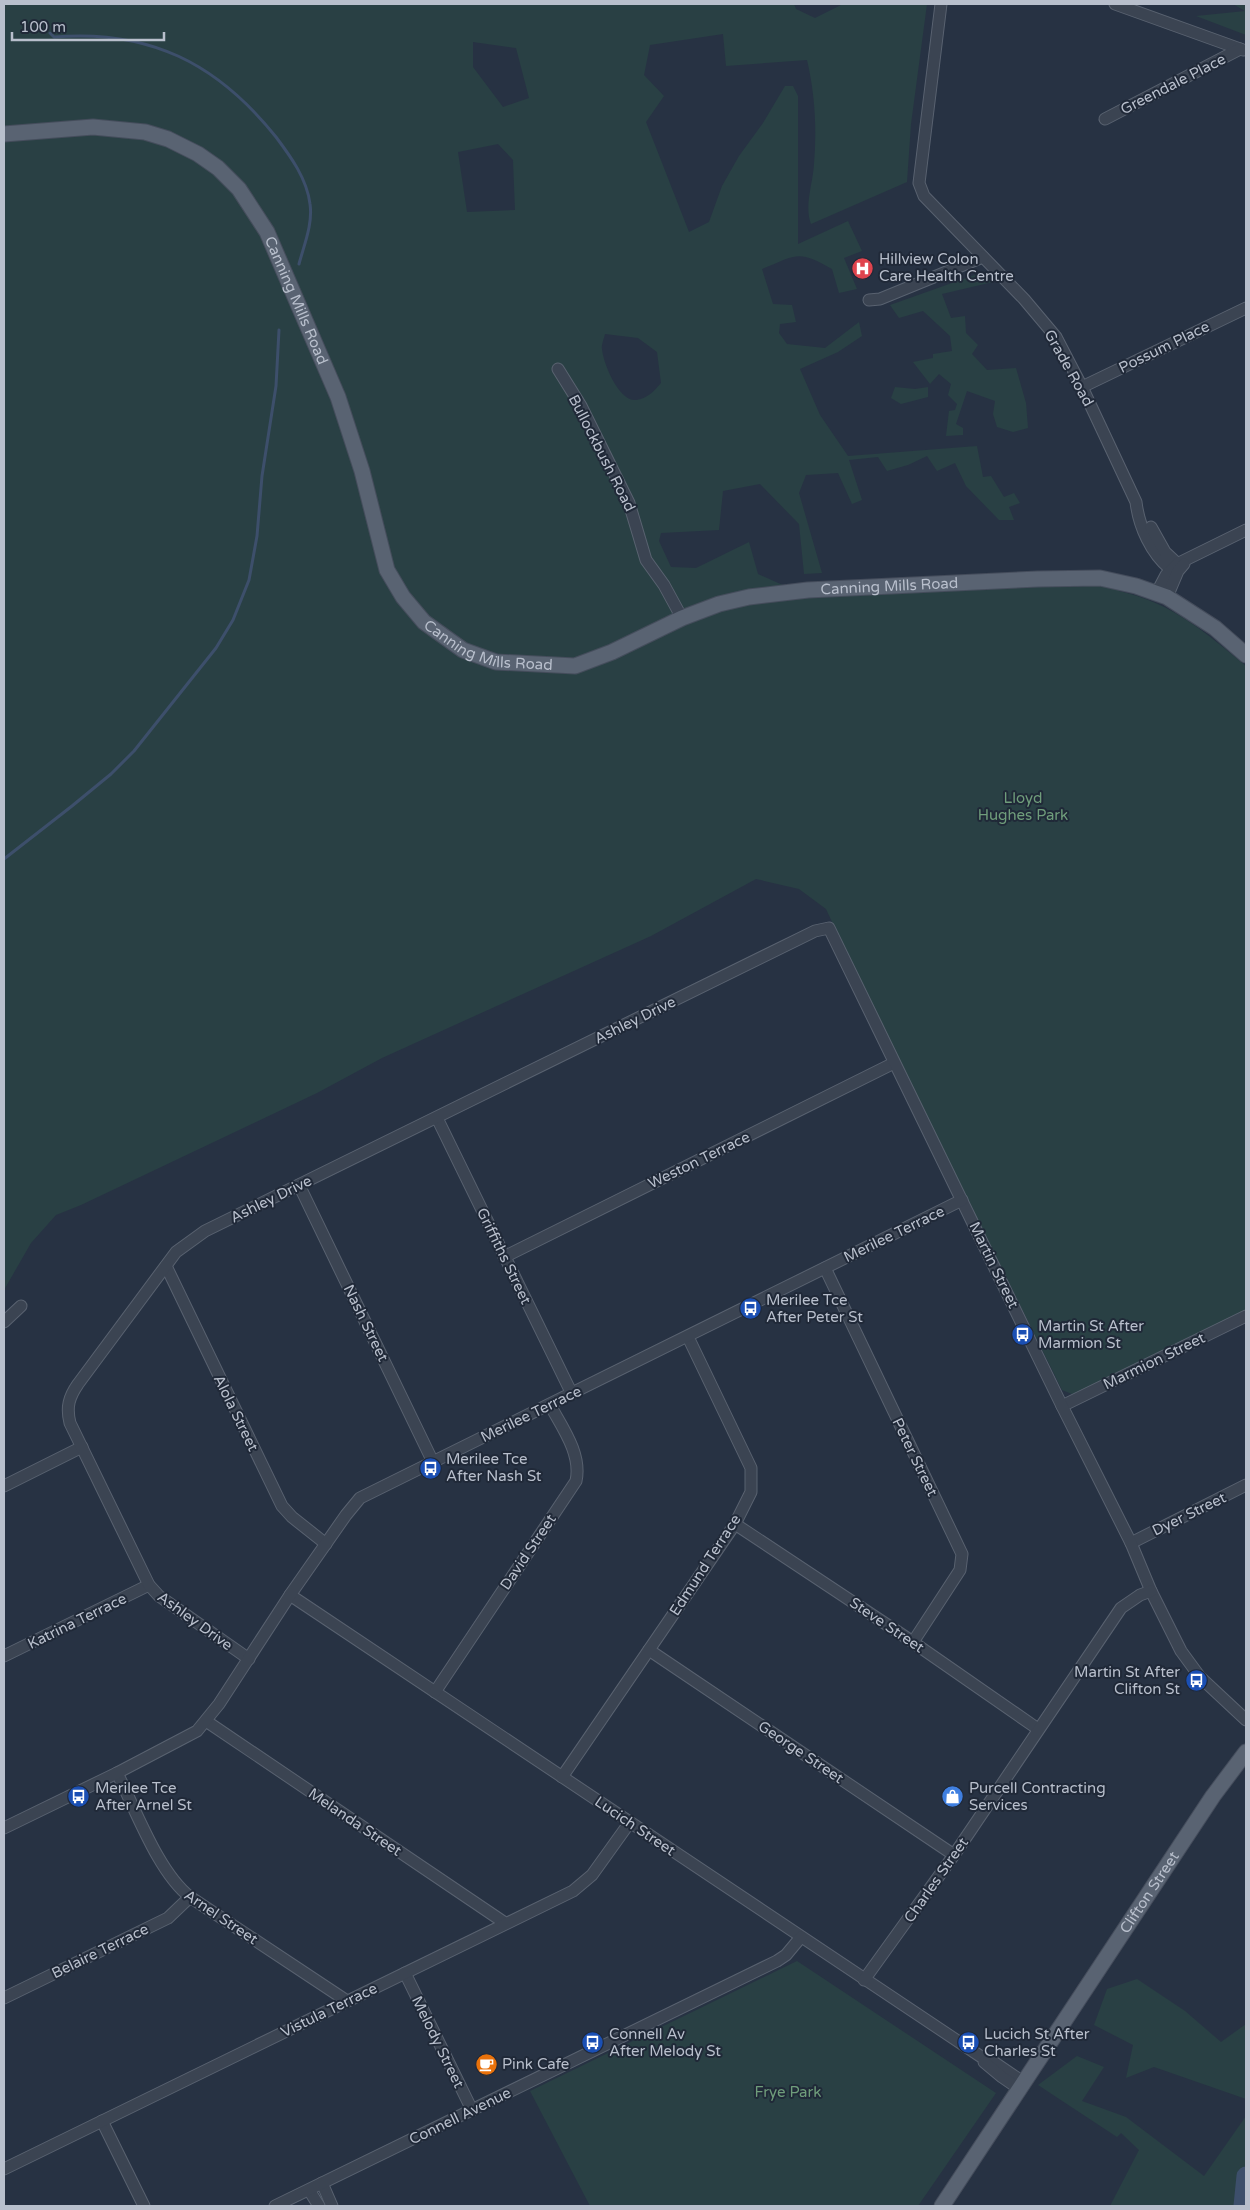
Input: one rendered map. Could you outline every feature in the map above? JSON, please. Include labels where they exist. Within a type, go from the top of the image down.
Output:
[{"type":"main road","name":"Canning Mills Road","points":[[4,134],[93,128],[144,132],[168,139],[198,154],[218,168],[239,189],[267,232],[338,397],[362,471],[387,570],[403,597],[424,622],[463,650],[496,662],[575,666],[612,652],[682,618],[719,604],[749,597],[808,590],[1038,579],[1100,578],[1136,586],[1162,595],[1215,628],[1246,655]]},
{"type":"main road","name":"Clifton Street","points":[[934,2206],[1018,2083],[1055,2034],[1213,1796],[1246,1752]]},
{"type":"main road","name":"Clifton Street","points":[[942,2206],[1009,2108],[1018,2083]]},
{"type":"street","name":"Grade Road","points":[[941,4],[919,183],[924,196],[1024,300],[1056,337],[1082,387],[1136,502],[1140,522],[1152,548],[1158,558],[1176,567]]},
{"type":"street","points":[[1115,4],[1243,50]]},
{"type":"street","name":"Greendale Place","points":[[1105,119],[1243,50]]},
{"type":"street","points":[[869,300],[880,298],[983,258]]},
{"type":"street","name":"Possum Place","points":[[1082,387],[1246,308]]},
{"type":"street","name":"Bullockbush Road","points":[[558,369],[581,406],[629,503],[646,560],[664,584],[682,618]]},
{"type":"street","points":[[1162,595],[1175,577],[1176,567],[1246,530]]},
{"type":"street","name":"Martin Street","points":[[829,928],[1062,1406],[1131,1543],[1151,1591],[1181,1651],[1195,1671],[1246,1720]]},
{"type":"street","name":"Ashley Drive","points":[[249,1659],[159,1596],[149,1585],[70,1422],[68,1411],[74,1390],[176,1252],[206,1231],[815,931],[829,928]]},
{"type":"street","name":"Weston Terrace","points":[[504,1256],[894,1063]]},
{"type":"street","name":"Griffiths Street","points":[[437,1118],[572,1394]]},
{"type":"street","name":"Nash Street","points":[[299,1185],[433,1462]]},
{"type":"street","name":"Merilee Terrace","points":[[4,1828],[117,1773],[197,1731],[249,1659],[290,1595],[360,1498],[962,1200]]},
{"type":"street","name":"Alola Street","points":[[166,1266],[282,1506],[292,1517],[326,1544]]},
{"type":"street","name":"Peter Street","points":[[825,1268],[962,1554],[960,1570],[913,1642]]},
{"type":"street","points":[[4,1322],[21,1306]]},
{"type":"street","name":"Marmion Street","points":[[1062,1406],[1246,1316]]},
{"type":"street","name":"Edmund Terrace","points":[[562,1777],[735,1524],[751,1492],[750,1468],[688,1337]]},
{"type":"street","name":"David Street","points":[[435,1692],[576,1481],[577,1468],[574,1452],[550,1405]]},
{"type":"street","points":[[4,1486],[82,1447]]},
{"type":"street","name":"Dyer Street","points":[[1131,1543],[1246,1485]]},
{"type":"street","name":"Steve Street","points":[[735,1524],[913,1642],[1038,1729]]},
{"type":"street","name":"Katrina Terrace","points":[[4,1656],[149,1585]]},
{"type":"street","name":"Charles Street","points":[[864,1980],[954,1855],[1121,1608],[1151,1591]]},
{"type":"street","name":"Lucich Street","points":[[290,1595],[980,2056],[988,2067],[1018,2083]]},
{"type":"street","name":"George Street","points":[[649,1650],[954,1855]]},
{"type":"street","name":"Melanda Street","points":[[206,1721],[505,1923]]},
{"type":"street","name":"Arnel Street","points":[[117,1773],[165,1870],[174,1883],[190,1897],[347,2001]]},
{"type":"street","name":"Vistula Terrace","points":[[4,2169],[573,1891],[592,1875],[630,1822]]},
{"type":"street","name":"Belaire Terrace","points":[[4,1998],[168,1918],[190,1897]]},
{"type":"street","name":"Connell Avenue","points":[[275,2206],[777,1961],[786,1955],[801,1937]]},
{"type":"street","name":"Melody Street","points":[[405,1973],[472,2110]]},
{"type":"street","points":[[102,2121],[144,2206]]},
{"type":"street","points":[[322,2183],[332,2206]]},
{"type":"street","points":[[309,2190],[319,2206]]},
{"type":"green space","name":"Lloyd Hughes Park","points":[[4,4],[794,4],[796,9],[815,18],[843,4],[927,4],[911,124],[907,182],[811,224],[808,210],[814,164],[815,125],[814,99],[807,60],[726,66],[723,34],[650,45],[644,75],[664,96],[646,122],[689,232],[709,222],[722,186],[739,156],[763,123],[785,86],[793,86],[798,96],[798,244],[848,221],[862,251],[844,258],[857,289],[839,293],[832,269],[811,259],[797,256],[762,269],[773,304],[792,305],[796,322],[780,324],[779,333],[787,344],[825,348],[859,322],[862,336],[838,352],[800,369],[820,415],[848,456],[977,446],[983,477],[991,476],[1004,497],[1014,493],[1020,503],[1009,507],[1014,520],[999,520],[966,486],[955,463],[937,471],[927,456],[908,465],[887,471],[878,457],[849,460],[862,500],[852,504],[838,473],[806,475],[799,493],[822,573],[804,574],[799,524],[760,484],[723,491],[719,530],[661,533],[659,541],[671,567],[696,568],[749,542],[758,574],[805,595],[1065,582],[1119,587],[1119,591],[1155,603],[1187,620],[1246,666],[1246,1310],[1078,1393],[1072,1394],[1062,1390],[938,1139],[915,1101],[826,909],[799,889],[756,879],[651,936],[382,1058],[317,1093],[81,1205],[56,1215],[31,1243],[4,1290]],"holes":[[[473,42],[516,48],[529,98],[503,107],[473,67]],[[498,144],[513,160],[515,210],[467,212],[458,152]],[[605,334],[638,338],[657,352],[661,383],[644,398],[630,399],[624,395],[613,380],[605,363],[602,346]]]},
{"type":"green space","points":[[1233,4],[1246,4],[1246,35],[1196,16],[1245,11]]},
{"type":"green space","points":[[983,272],[993,282],[942,294],[951,318],[965,316],[966,333],[978,345],[972,354],[987,370],[1016,368],[1026,403],[1028,428],[1013,432],[997,427],[993,414],[995,401],[967,391],[956,424],[963,428],[963,435],[946,436],[949,411],[955,410],[957,404],[948,395],[951,384],[939,374],[930,384],[913,362],[933,358],[933,354],[952,351],[950,336],[923,311],[899,318],[890,305]]},
{"type":"green space","points":[[895,387],[915,389],[928,387],[928,397],[901,404],[891,398]]},
{"type":"green space","name":"Frye Park","points":[[797,1961],[996,2093],[918,2206],[590,2206],[530,2091]]},
{"type":"green space","points":[[1137,1979],[1185,2011],[1221,2042],[1246,2024],[1246,2099],[1154,2067],[1126,2078],[1133,2045],[1094,2025],[1107,1989]]},
{"type":"green space","points":[[1077,2056],[1104,2067],[1082,2101],[1126,2117],[1204,2176],[1246,2116],[1246,2206],[1110,2206],[1139,2150],[1121,2133],[1117,2137],[1038,2085]]},
{"type":"waterway","points":[[50,33],[54,37],[88,36],[120,39],[150,46],[178,56],[205,71],[230,89],[276,137],[293,160],[306,186],[311,212],[308,234],[299,264]]},
{"type":"waterway","points":[[4,859],[111,774],[134,751],[216,648],[233,620],[249,580],[257,536],[262,476],[276,386],[279,330]]},
{"type":"waterway","points":[[1243,2206],[1246,2176]]},
{"type":"place","name":"Hillview Colon Care Health Centre","points":[[863,268]]},
{"type":"place","name":"Merilee Tce After Peter St","points":[[750,1309]]},
{"type":"place","name":"Martin St After Marmion St","points":[[1022,1335]]},
{"type":"place","name":"Merilee Tce After Nash St","points":[[430,1468]]},
{"type":"place","name":"Martin St After Clifton St","points":[[1196,1681]]},
{"type":"place","name":"Merilee Tce After Arnel St","points":[[79,1797]]},
{"type":"place","name":"Purcell Contracting Services","points":[[953,1797]]},
{"type":"place","name":"Connell Av After Melody St","points":[[593,2043]]},
{"type":"place","name":"Lucich St After Charles St","points":[[968,2043]]},
{"type":"place","name":"Pink Cafe","points":[[486,2064]]}]
